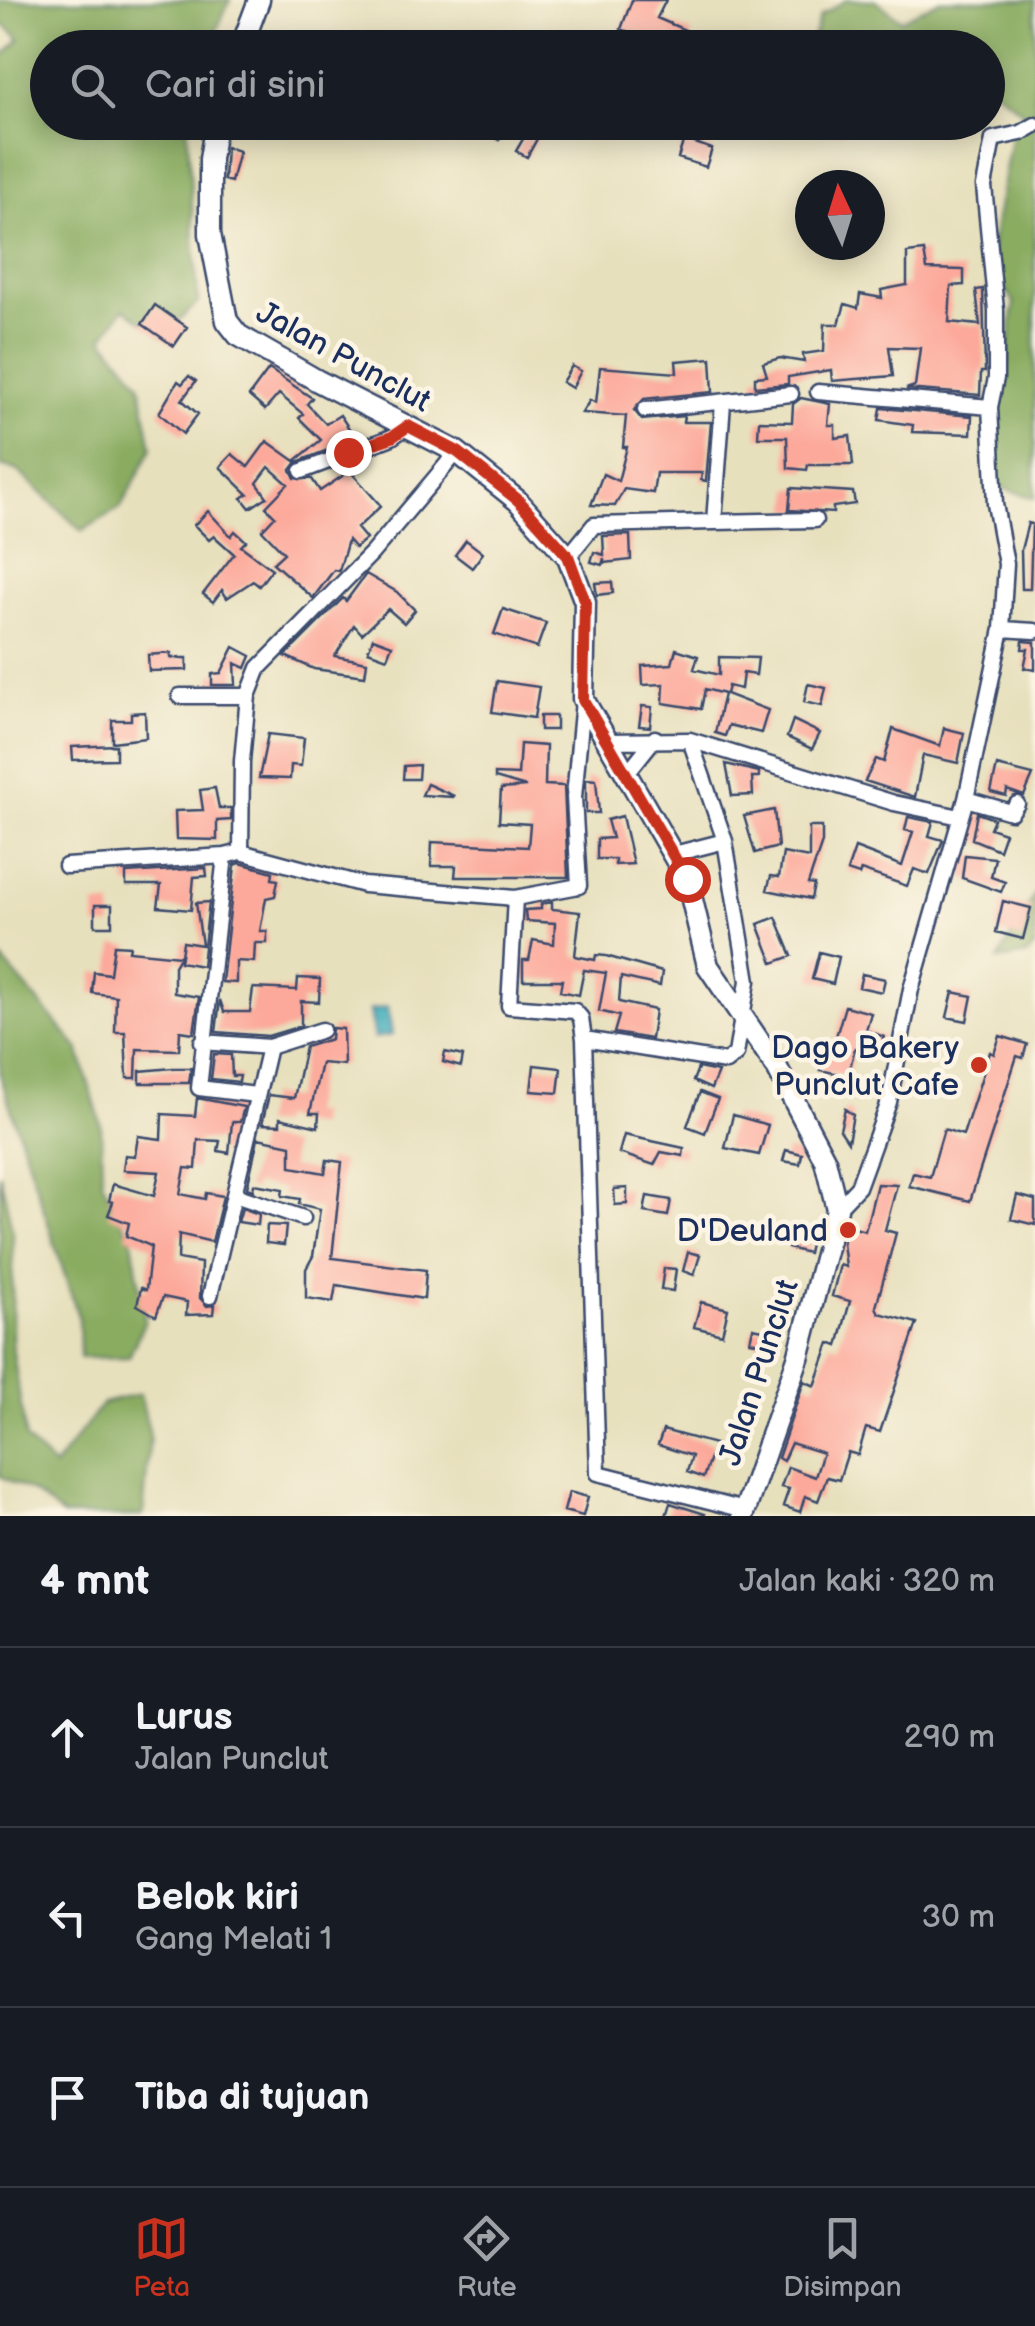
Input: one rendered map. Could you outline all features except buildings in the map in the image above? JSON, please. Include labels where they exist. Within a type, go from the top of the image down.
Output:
[{"type":"main road","points":[[248,30],[260,0]]},
{"type":"main road","name":"Jalan Punclut","points":[[213,140],[210,234],[227,321],[238,335],[318,381],[458,452],[518,500],[568,556],[585,602],[583,700],[687,879],[708,966],[776,1066],[825,1160],[838,1210],[798,1358],[744,1513]]},
{"type":"street","points":[[1005,136],[1035,125]]},
{"type":"street","points":[[838,1210],[858,1187],[889,1102],[911,989],[966,800],[1002,629],[1006,564],[995,504],[990,406],[996,378],[996,326],[984,186],[992,140]]},
{"type":"street","points":[[818,392],[990,406]]},
{"type":"street","points":[[645,410],[791,394]]},
{"type":"street","points":[[714,522],[723,404]]},
{"type":"street","points":[[302,472],[392,437],[408,426]]},
{"type":"street","points":[[241,852],[242,761],[248,696],[258,668],[372,554],[458,452]]},
{"type":"street","points":[[568,556],[594,525],[815,520]]},
{"type":"street","points":[[1002,629],[1035,631]]},
{"type":"street","points":[[180,696],[248,696]]},
{"type":"street","points":[[66,866],[241,852],[364,885],[515,898],[580,886],[574,797],[583,700]]},
{"type":"street","points":[[627,773],[656,738]]},
{"type":"street","points":[[607,741],[690,740],[894,803],[960,816]]},
{"type":"street","points":[[584,1039],[726,1062],[736,1054],[748,981],[725,841],[690,740]]},
{"type":"street","points":[[966,800],[1011,812],[1017,804]]},
{"type":"street","points":[[674,854],[725,841]]},
{"type":"street","points":[[225,856],[199,1088],[256,1095]]},
{"type":"street","points":[[515,898],[509,1006],[574,1011],[581,1018],[598,1473],[744,1513]]},
{"type":"street","points":[[202,1042],[269,1046],[322,1030]]},
{"type":"street","points":[[210,1296],[269,1046]]},
{"type":"street","points":[[235,1195],[303,1218]]},
{"type":"green space","points":[[0,0],[230,0],[217,30],[30,30],[30,140],[188,140],[198,303],[161,336],[124,308],[103,338],[140,383],[152,448],[121,507],[82,531],[17,470],[0,466],[0,58],[20,39],[0,22]]},
{"type":"green space","points":[[846,0],[875,0],[901,20],[940,0],[1035,0],[1035,498],[999,487],[990,444],[1004,384],[1014,302],[988,263],[1011,138],[1023,112],[1005,98],[1005,30],[816,30],[820,16]]},
{"type":"green space","points":[[1035,893],[1035,946],[1027,955],[998,960]]},
{"type":"green space","points":[[0,957],[78,1048],[101,1124],[102,1181],[132,1240],[145,1320],[129,1357],[80,1358],[79,1319],[0,1075]]},
{"type":"green space","points":[[0,1174],[13,1234],[12,1345],[26,1440],[54,1467],[103,1403],[140,1394],[150,1435],[143,1516],[63,1516],[34,1493],[0,1476]]},
{"type":"water","points":[[388,1007],[392,1035],[374,1038],[370,1010]]},
{"type":"place","name":"Dago Bakery Punclut Cafe","points":[[979,1065]]},
{"type":"place","name":"D'Deuland","points":[[848,1230]]},
{"type":"route","points":[[348,452],[400,434],[408,426],[458,452],[518,500],[568,556],[585,602],[583,700],[687,879]]}]
